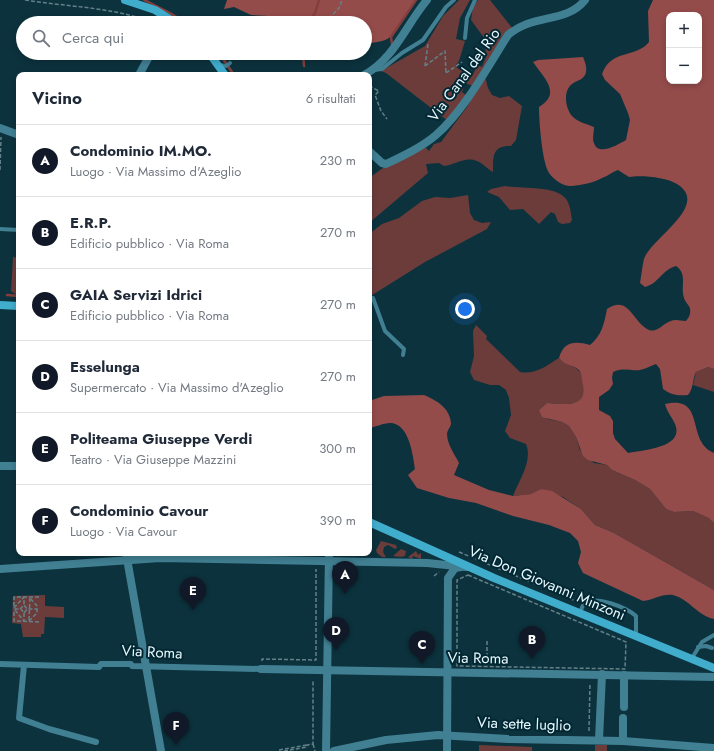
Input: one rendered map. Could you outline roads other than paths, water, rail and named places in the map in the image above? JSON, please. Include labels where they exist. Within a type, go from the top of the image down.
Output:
[{"type":"main road","points":[[125,0],[155,10],[164,16]]},
{"type":"main road","points":[[214,60],[223,72]]},
{"type":"main road","points":[[0,305],[16,306]]},
{"type":"main road","name":"Via Don Giovanni Minzoni","points":[[372,523],[467,567],[691,660],[714,668]]},
{"type":"street","points":[[369,72],[394,49],[403,32],[427,0]]},
{"type":"street","name":"Via Canal del Rio","points":[[372,154],[382,163],[386,164],[427,142],[448,123],[468,98],[508,35],[514,30],[537,20],[571,13],[585,0]]},
{"type":"street","points":[[141,72],[147,60]]},
{"type":"street","points":[[0,131],[16,134]]},
{"type":"street","points":[[0,466],[16,466]]},
{"type":"street","points":[[0,569],[126,557],[161,556],[329,557],[467,567]]},
{"type":"street","points":[[126,557],[161,751]]},
{"type":"street","points":[[326,751],[325,668],[329,557]]},
{"type":"street","points":[[447,751],[448,578],[456,568],[467,567]]},
{"type":"street","name":"Via Roma","points":[[0,664],[24,666],[99,667],[101,664],[124,664],[145,667],[232,669],[304,670],[325,668],[337,670],[714,677]]},
{"type":"street","points":[[24,666],[19,718],[49,730],[96,742]]},
{"type":"street","points":[[229,676],[232,669]]},
{"type":"street","points":[[599,740],[602,674]]},
{"type":"street","points":[[624,675],[624,707]]},
{"type":"street","points":[[623,718],[623,741]]},
{"type":"street","name":"Via sette luglio","points":[[334,751],[386,740],[447,735],[508,739],[623,741],[714,748]]},
{"type":"lane","points":[[373,70],[382,69],[402,53],[423,40],[446,7],[454,0]]},
{"type":"lane","points":[[465,38],[467,18],[475,0]]},
{"type":"lane","points":[[218,65],[226,66],[230,63]]},
{"type":"lane","points":[[0,229],[16,230]]},
{"type":"lane","points":[[373,298],[382,325],[404,349],[403,355]]},
{"type":"lane","points":[[580,613],[584,604],[603,602],[613,603],[633,613],[637,619],[635,628],[636,636]]},
{"type":"lane","points":[[691,660],[697,647],[714,635]]},
{"type":"lane","points":[[697,647],[706,646],[712,648]]},
{"type":"waterway","points":[[144,0],[175,16]]},
{"type":"waterway","points":[[313,16],[319,0]]},
{"type":"waterway","points":[[392,44],[391,37],[416,0]]},
{"type":"waterway","points":[[224,60],[232,72]]},
{"type":"waterway","points":[[304,60],[304,66]]},
{"type":"waterway","points":[[7,295],[16,296]]},
{"type":"place","name":"Condominio IM.MO.","points":[[345,594]]},
{"type":"place","name":"Politeama Giuseppe Verdi","points":[[193,610]]},
{"type":"place","name":"Esselunga","points":[[336,650]]},
{"type":"place","name":"E.R.P.","points":[[532,659]]},
{"type":"place","name":"GAIA Servizi Idrici","points":[[422,664]]},
{"type":"place","name":"Condominio Cavour","points":[[176,745]]}]
